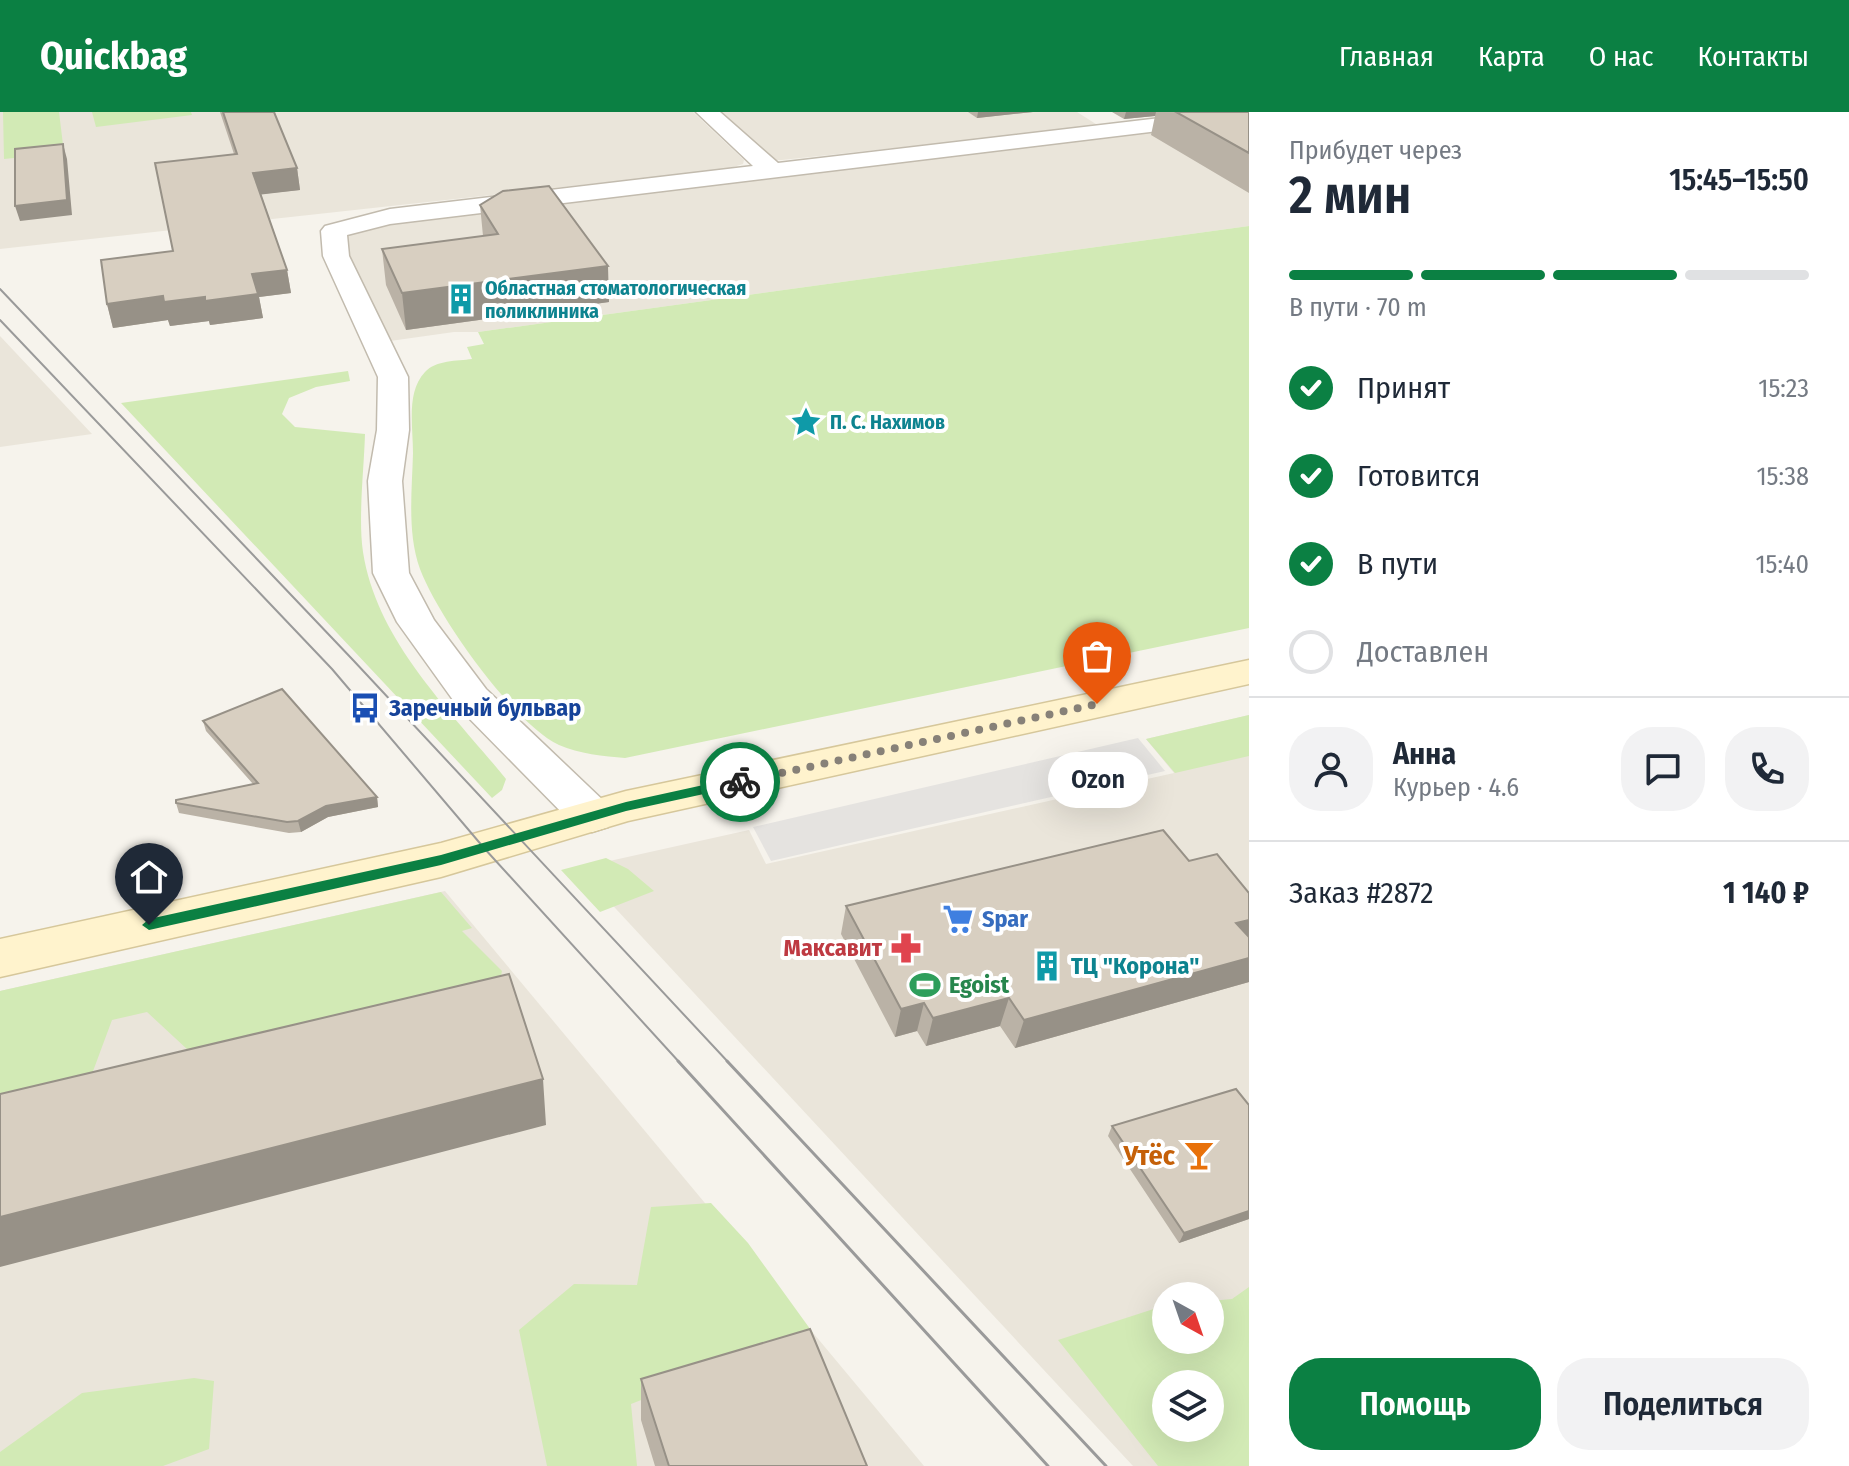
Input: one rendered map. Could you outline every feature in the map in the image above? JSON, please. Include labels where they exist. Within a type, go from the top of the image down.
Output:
[{"type":"street","points":[[707,112],[771,170]]},
{"type":"street","points":[[592,816],[472,698],[416,622],[391,573],[385,481],[393,430],[393,377],[336,256],[334,231],[390,217],[1249,114]]},
{"type":"street","points":[[0,958],[441,860],[592,816],[1249,672]]},
{"type":"shaded area","points":[[0,112],[693,112],[744,160],[743,164],[727,169],[0,249]]},
{"type":"shaded area","points":[[710,112],[1077,112],[1099,126],[770,160]]},
{"type":"shaded area","points":[[1249,116],[1249,226],[478,332],[454,332],[383,342],[339,250],[346,232],[359,226]]},
{"type":"shaded area","points":[[0,336],[92,434],[0,447]]},
{"type":"shaded area","points":[[1249,715],[1249,1466],[1133,1466],[578,868],[749,830],[766,864],[1174,773],[1146,739]]},
{"type":"shaded area","points":[[1138,738],[1165,771],[771,861],[753,827]]},
{"type":"shaded area","points":[[445,891],[924,1466],[0,1466],[0,991]]},
{"type":"green space","points":[[3,112],[59,112],[64,153],[4,159]]},
{"type":"green space","points":[[92,112],[191,112],[192,115],[96,127]]},
{"type":"green space","points":[[1249,226],[1249,628],[625,758],[583,753],[559,745],[520,715],[460,640],[420,569],[413,541],[411,512],[415,389],[425,372],[435,365],[472,359],[467,347],[484,344],[478,332]]},
{"type":"green space","points":[[348,371],[350,381],[316,387],[289,398],[282,414],[295,427],[365,434],[362,539],[371,585],[384,616],[419,674],[506,779],[502,790],[492,798],[121,403]]},
{"type":"green space","points":[[1249,715],[1249,756],[1175,773],[1146,739]]},
{"type":"green space","points":[[606,858],[628,869],[654,891],[600,912],[561,870]]},
{"type":"green space","points":[[441,892],[472,928],[462,931],[502,971],[493,1011],[216,1076],[147,1012],[112,1020],[86,1090],[0,1115],[0,991]]},
{"type":"green space","points":[[711,1203],[748,1243],[813,1333],[631,1404],[637,1466],[547,1466],[519,1330],[574,1284],[637,1285],[651,1207]]},
{"type":"green space","points":[[1249,1287],[1249,1466],[1158,1466],[1058,1340],[1152,1310],[1152,1354],[1224,1354],[1224,1300],[1232,1299]]},
{"type":"green space","points":[[194,1378],[214,1381],[209,1449],[163,1466],[0,1466],[0,1452],[82,1393]]},
{"type":"building","points":[[223,112],[274,112],[297,168],[253,173],[287,270],[252,274],[258,294],[205,301],[205,297],[164,302],[163,296],[107,304],[101,260],[173,251],[155,163],[237,154]]},
{"type":"building","points":[[1176,112],[1249,112],[1249,153]]},
{"type":"building","points":[[63,144],[67,200],[15,206],[15,149]]},
{"type":"building","points":[[549,186],[608,266],[402,293],[382,249],[498,234],[480,205],[503,191]]},
{"type":"building","points":[[282,689],[377,797],[326,806],[298,821],[287,822],[176,803],[176,800],[258,783],[203,721]]},
{"type":"building","name":"ТЦ \"Корона\"","points":[[1163,830],[1189,861],[1217,854],[1249,893],[1249,920],[1236,923],[1249,937],[1249,958],[1024,1020],[1009,998],[933,1018],[924,1003],[901,1009],[846,906]]},
{"type":"building","points":[[509,974],[543,1079],[0,1217],[0,1094]]},
{"type":"building","points":[[1236,1089],[1249,1105],[1249,1211],[1184,1233],[1112,1126]]},
{"type":"building","points":[[810,1329],[867,1466],[669,1466],[641,1379]]},
{"type":"tram line","points":[[0,289],[353,660],[729,1063]]},
{"type":"tram line","points":[[0,320],[332,669],[484,848],[680,1063]]},
{"type":"tram line","points":[[678,1061],[1048,1466]]},
{"type":"tram line","points":[[727,1061],[1106,1466]]},
{"type":"way so far","points":[[740,782],[1097,704]]},
{"type":"place","name":"Областная стоматологическая поликлиника","points":[[461,299]]},
{"type":"place","name":"П. С. Нахимов","points":[[806,422]]},
{"type":"place","name":"Ozon","points":[[1097,704]]},
{"type":"place","name":"Заречный бульвар","points":[[365,708]]},
{"type":"place","name":"Spar","points":[[958,919]]},
{"type":"place","name":"Максавит","points":[[906,948]]},
{"type":"place","name":"ТЦ \"Корона\"","points":[[1047,966]]},
{"type":"place","name":"Egoist","points":[[925,985]]},
{"type":"place","name":"Утёс","points":[[1199,1155]]},
{"type":"route","points":[[149,925],[441,860],[626,806],[740,782]]}]
